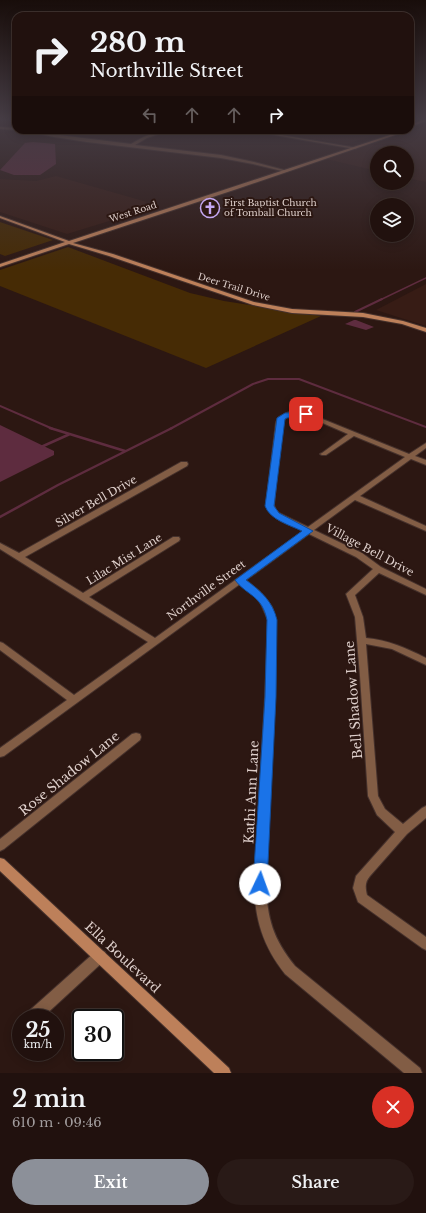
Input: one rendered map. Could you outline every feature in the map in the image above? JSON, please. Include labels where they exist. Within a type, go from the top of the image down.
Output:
[{"type":"main road","name":"West Road","points":[[0,266],[126,219],[274,171],[289,170]]},
{"type":"main road","name":"West Road","points":[[70,241],[236,188],[281,171]]},
{"type":"main road","points":[[229,186],[236,188]]},
{"type":"main road","points":[[180,202],[185,204]]},
{"type":"main road","name":"Deer Trail Drive","points":[[0,217],[97,252],[111,255],[236,298],[264,306],[292,311],[363,315],[403,323],[426,330]]},
{"type":"main road","points":[[126,219],[132,221]]},
{"type":"main road","name":"Deer Trail Drive","points":[[34,229],[62,240],[70,241]]},
{"type":"main road","points":[[0,261],[62,240]]},
{"type":"main road","points":[[6,259],[14,262]]},
{"type":"main road","name":"Ella Boulevard","points":[[0,863],[224,1073]]},
{"type":"street","points":[[270,170],[274,171]]},
{"type":"street","name":"Village Bell Drive","points":[[354,433],[313,417],[299,414],[285,415],[281,418],[270,506],[272,511],[276,515],[359,555],[378,569],[426,592]]},
{"type":"street","points":[[324,454],[354,433],[426,463]]},
{"type":"street","name":"Northville Street","points":[[0,753],[426,445]]},
{"type":"street","name":"Silver Bell Drive","points":[[19,557],[184,464]]},
{"type":"street","points":[[355,497],[426,529]]},
{"type":"street","name":"Lilac Mist Lane","points":[[83,597],[176,539]]},
{"type":"street","points":[[0,545],[155,642]]},
{"type":"street","name":"Bell Shadow Lane","points":[[378,569],[350,594],[359,617],[362,641],[373,796],[376,806],[383,816],[403,830]]},
{"type":"street","name":"Kathi Ann Lane","points":[[240,580],[255,591],[264,601],[271,613],[272,620],[270,697],[260,884],[262,914],[265,929],[271,944],[290,970],[415,1073]]},
{"type":"street","points":[[362,641],[391,644],[400,647],[426,662]]},
{"type":"street","points":[[0,645],[74,700]]},
{"type":"street","name":"Rose Shadow Lane","points":[[0,846],[136,737]]},
{"type":"street","points":[[426,811],[403,830],[366,872],[360,880],[359,888],[362,898],[426,944]]},
{"type":"street","points":[[42,1009],[100,956]]},
{"type":"shaded area","points":[[0,170],[47,170],[40,175],[14,175]]},
{"type":"shaded area","points":[[414,170],[426,170],[426,182],[414,179]]},
{"type":"shaded area","points":[[56,176],[147,202],[144,204],[155,207],[67,234],[0,212],[0,179],[36,181]]},
{"type":"shaded area","points":[[0,222],[53,240],[5,256],[0,254]]},
{"type":"shaded area","points":[[68,247],[190,293],[224,301],[321,316],[206,368],[0,286],[0,270]]},
{"type":"shaded area","points":[[426,284],[426,326],[376,310]]},
{"type":"shaded area","points":[[354,320],[374,327],[366,330],[345,324]]},
{"type":"shaded area","points":[[0,425],[54,451],[54,455],[0,482]]},
{"type":"waterway","points":[[380,300],[426,278]]},
{"type":"waterway","points":[[355,312],[382,299]]},
{"type":"waterway","points":[[170,429],[253,384],[268,379],[299,379],[426,427]]},
{"type":"waterway","points":[[0,406],[52,429]]},
{"type":"waterway","points":[[52,429],[70,434]]},
{"type":"waterway","points":[[0,517],[58,485],[170,429]]},
{"type":"waterway","points":[[41,447],[70,434]]},
{"type":"waterway","points":[[70,434],[125,451]]},
{"type":"place","name":"First Baptist Church of Tomball Church","points":[[210,208]]},
{"type":"route","points":[[260,884],[273,628],[271,613],[268,606],[255,591],[240,580],[309,531],[276,515],[270,506],[281,418],[285,415],[306,414]]}]
